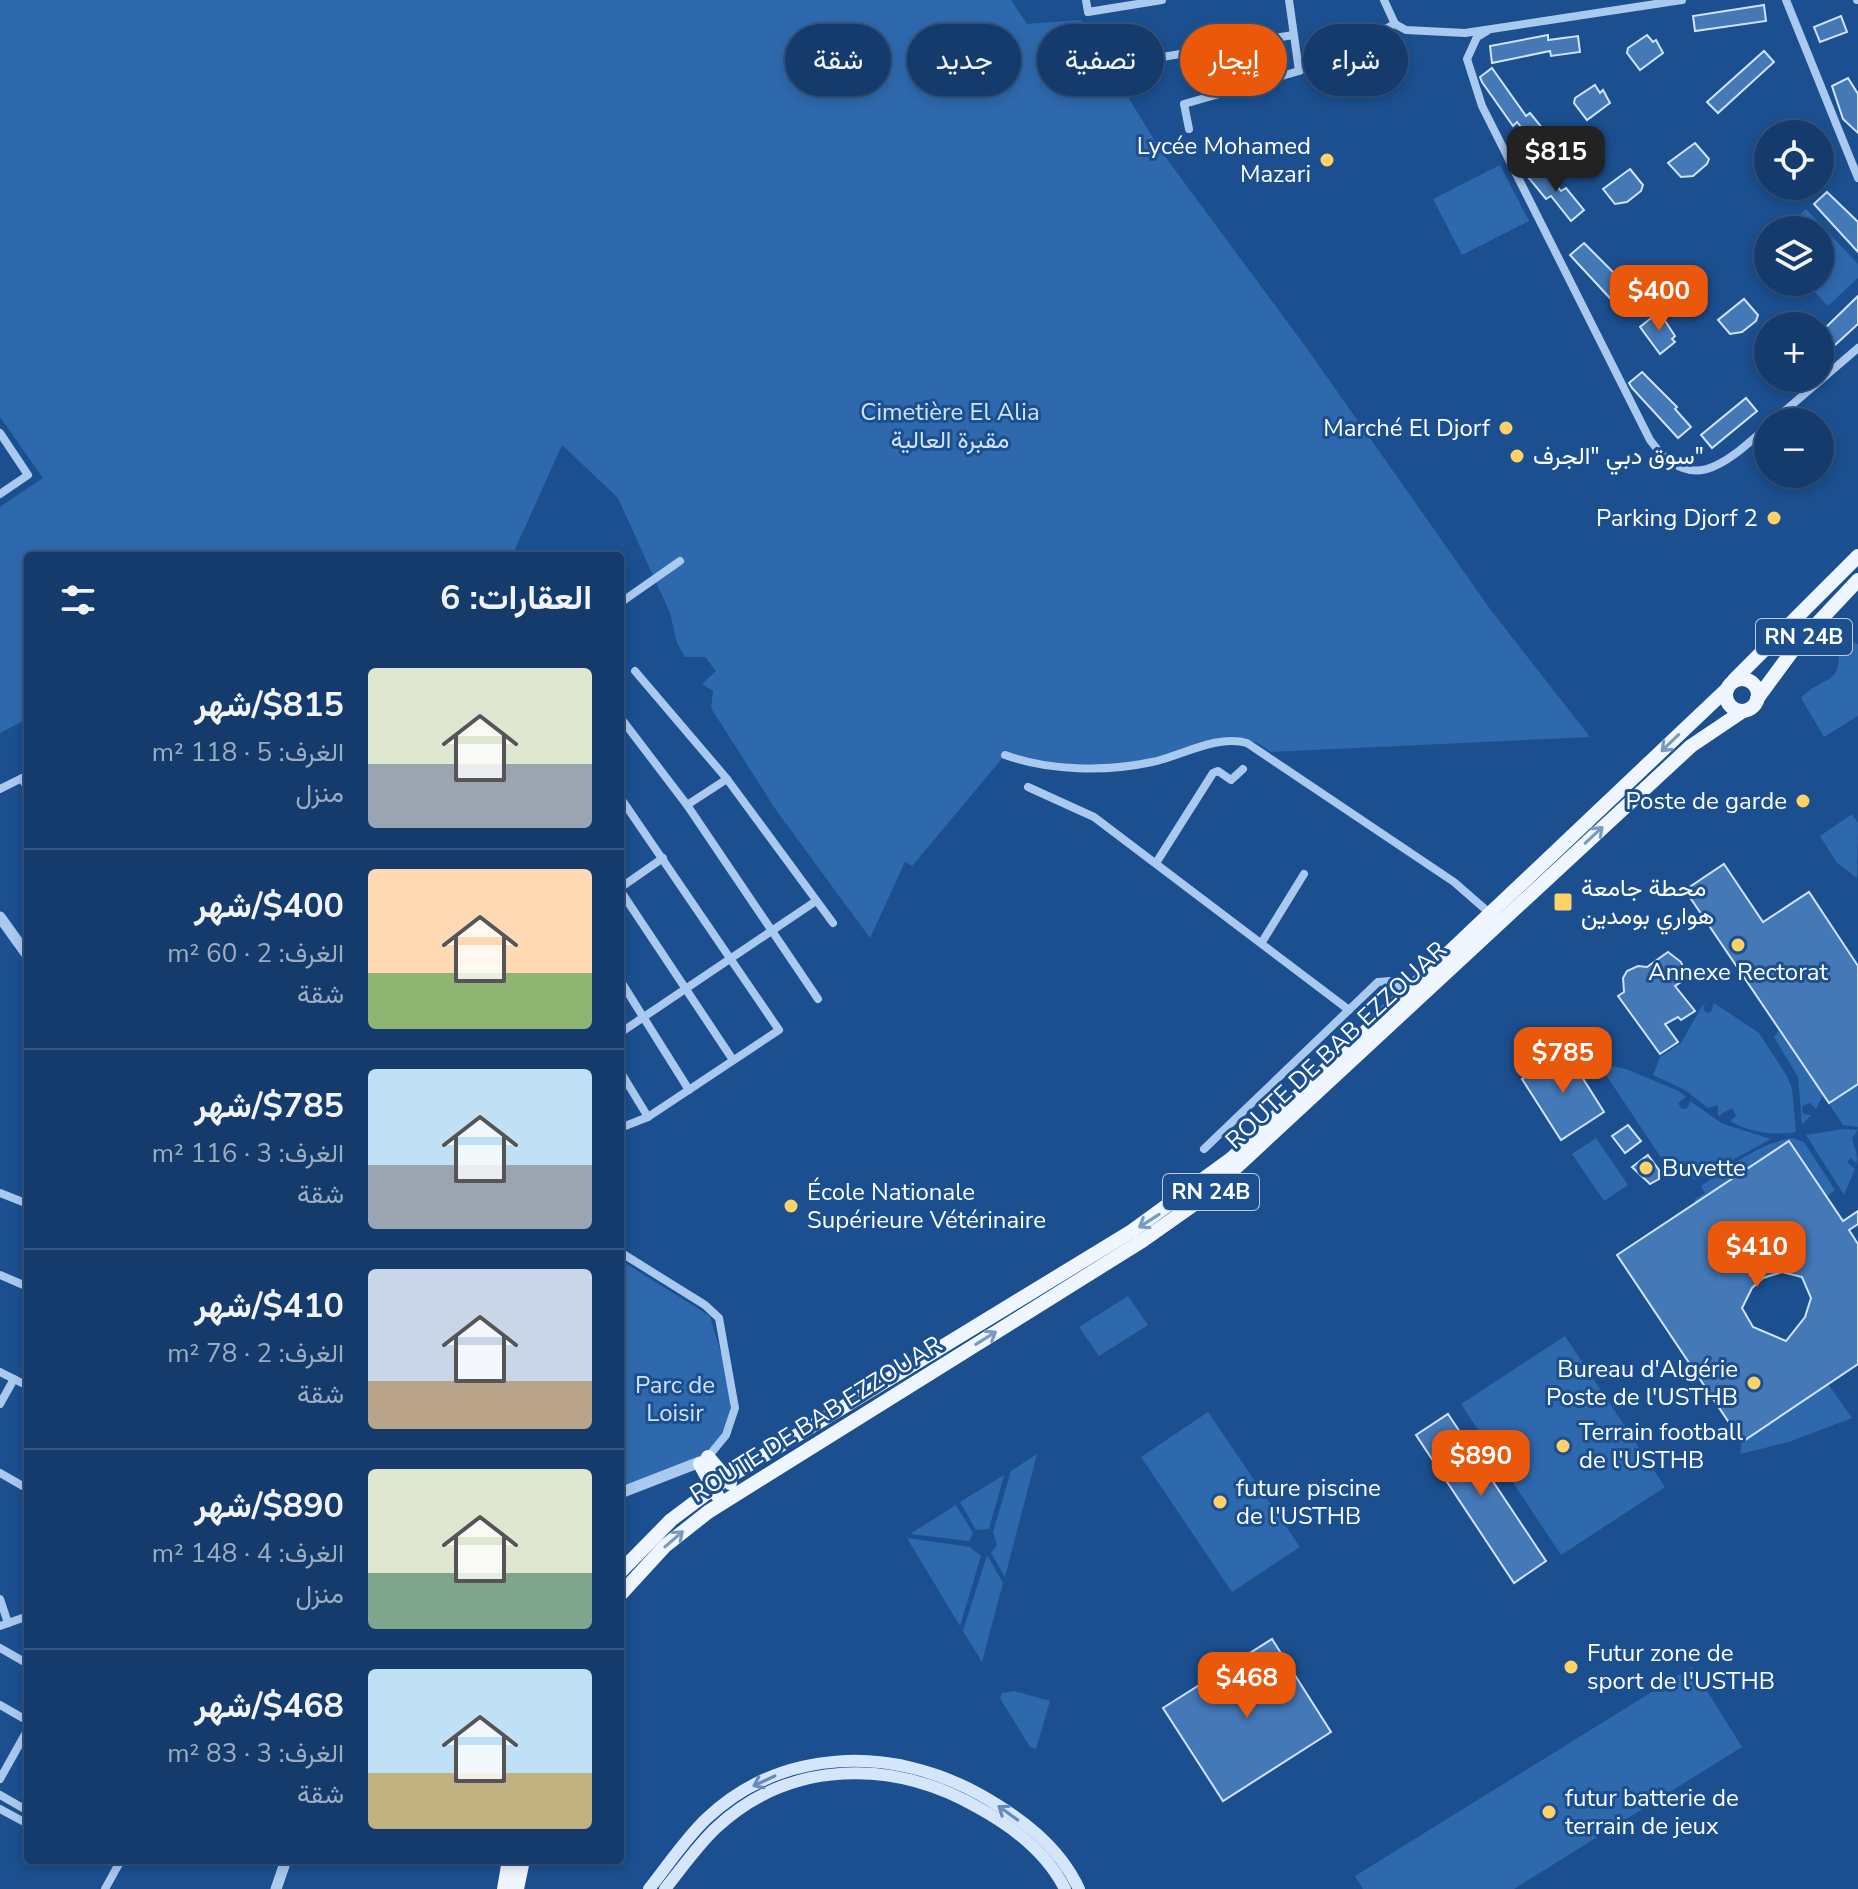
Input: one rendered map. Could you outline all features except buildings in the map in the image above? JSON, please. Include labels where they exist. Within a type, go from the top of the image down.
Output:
[{"type":"main road","name":"ROUTE DE BAB EZZOUAR","points":[[624,1591],[665,1546],[729,1498],[1183,1214],[1240,1166],[1556,861],[1858,556]]},
{"type":"main road","name":"RN 24B","points":[[1757,699],[1796,646],[1858,580]]},
{"type":"main road","points":[[1752,682],[1757,699],[1753,706],[1743,711],[1730,706],[1730,685],[1752,682]]},
{"type":"main road","name":"ROUTE DE BAB EZZOUAR","points":[[1556,861],[1698,740],[1743,711]]},
{"type":"main road","name":"ROUTE DE BAB EZZOUAR","points":[[624,1568],[651,1538],[727,1478],[1173,1204],[1231,1159],[1408,992],[1495,918]]},
{"type":"main road","points":[[704,1460],[727,1478],[729,1498]]},
{"type":"main road","points":[[704,1460],[711,1489],[729,1498]]},
{"type":"main road","points":[[649,1889],[695,1831],[745,1790],[792,1769],[849,1759],[906,1765],[938,1774],[994,1802],[1051,1846],[1079,1889]]},
{"type":"main road","points":[[665,1889],[717,1828],[751,1801],[796,1782],[846,1772],[906,1776],[963,1799],[1025,1840],[1050,1864],[1065,1889]]},
{"type":"main road","points":[[504,1889],[508,1864]]},
{"type":"main road","points":[[517,1889],[522,1864]]},
{"type":"street","points":[[1086,0],[1088,12],[1162,0]]},
{"type":"street","points":[[1289,0],[1299,71]]},
{"type":"street","points":[[1384,0],[1395,24]]},
{"type":"street","points":[[1408,29],[1487,31],[1682,0]]},
{"type":"street","points":[[1786,0],[1858,178]]},
{"type":"street","points":[[1487,31],[1477,37],[1467,59],[1482,106],[1650,440],[1664,459],[1677,467],[1704,471],[1728,461],[1754,438]]},
{"type":"street","points":[[1164,57],[1293,35]]},
{"type":"street","points":[[1189,129],[1184,104],[1303,69]]},
{"type":"street","points":[[1789,408],[1858,348]]},
{"type":"street","points":[[0,433],[28,475],[0,494]]},
{"type":"street","points":[[624,600],[680,561]]},
{"type":"street","points":[[635,671],[727,779],[833,923]]},
{"type":"street","points":[[624,727],[687,805],[773,928],[818,999]]},
{"type":"street","points":[[1005,755],[1044,767],[1117,766],[1152,762],[1223,741],[1247,743],[1454,882],[1495,918]]},
{"type":"street","points":[[1156,863],[1213,773],[1218,771],[1231,780],[1243,769]]},
{"type":"street","points":[[0,789],[22,778],[24,782]]},
{"type":"street","points":[[687,805],[727,779]]},
{"type":"street","points":[[1028,787],[1094,817],[1349,1010]]},
{"type":"street","points":[[624,803],[779,1030],[648,1117],[624,1126]]},
{"type":"street","points":[[624,886],[663,858]]},
{"type":"street","points":[[1262,942],[1304,874]]},
{"type":"street","points":[[624,895],[733,1060]]},
{"type":"street","points":[[624,1030],[816,901]]},
{"type":"street","points":[[0,917],[24,950]]},
{"type":"street","points":[[1204,1149],[1383,980],[1408,992]]},
{"type":"street","points":[[624,986],[689,1090]]},
{"type":"street","points":[[624,1078],[648,1117]]},
{"type":"street","points":[[0,1193],[24,1202]]},
{"type":"street","points":[[624,1254],[705,1305],[719,1318],[735,1408],[726,1435],[704,1460],[624,1491]]},
{"type":"street","points":[[0,1275],[24,1283]]},
{"type":"street","points":[[0,1372],[24,1384]]},
{"type":"street","points":[[0,1404],[14,1379]]},
{"type":"street","points":[[0,1473],[24,1487]]},
{"type":"street","points":[[0,1599],[4,1624],[24,1617]]},
{"type":"street","points":[[0,1648],[24,1662]]},
{"type":"street","points":[[0,1705],[24,1719]]},
{"type":"street","points":[[0,1779],[24,1736]]},
{"type":"street","points":[[0,1795],[24,1809]]},
{"type":"street","points":[[0,1809],[24,1822]]},
{"type":"street","points":[[105,1889],[119,1864]]},
{"type":"street","points":[[276,1889],[285,1864]]},
{"type":"green space","name":"Cimetière El Alia مقبرة العالية","points":[[0,0],[1011,0],[1027,24],[1081,20],[1083,24],[1037,24],[1037,96],[1127,96],[1161,151],[1308,350],[1490,609],[1590,737],[1271,752],[1258,743],[1236,737],[1123,765],[1057,764],[1005,755],[912,866],[905,862],[870,938],[776,810],[711,708],[713,691],[702,684],[716,671],[705,657],[685,657],[677,643],[670,613],[618,498],[562,445],[514,552],[24,552],[24,721],[0,733],[0,507],[43,478],[0,417]]},
{"type":"green space","points":[[1500,165],[1529,221],[1462,255],[1433,199]]},
{"type":"green space","points":[[1806,209],[1813,216],[1799,216]]},
{"type":"green space","points":[[1834,239],[1858,264],[1858,278],[1828,306],[1818,296],[1834,296]]},
{"type":"green space","points":[[1838,640],[1858,644],[1858,716],[1824,737],[1801,698],[1835,673],[1839,656]]},
{"type":"green space","points":[[1852,814],[1858,823],[1857,878],[1837,863],[1820,836]]},
{"type":"green space","points":[[1707,1003],[1703,1007],[1706,1013],[1711,1012],[1714,1003],[1759,1033],[1792,1088],[1796,1132],[1771,1133],[1745,1128],[1730,1121],[1736,1116],[1732,1108],[1718,1116],[1718,1105],[1708,1108],[1685,1090],[1653,1075],[1660,1057],[1681,1043],[1702,1006]]},
{"type":"green space","points":[[1779,1030],[1823,1095],[1816,1109],[1810,1103],[1802,1106],[1803,1114],[1811,1115],[1802,1125],[1798,1077],[1774,1037]]},
{"type":"green space","points":[[1598,1063],[1626,1069],[1679,1091],[1686,1097],[1678,1103],[1682,1109],[1688,1108],[1690,1101],[1723,1124],[1771,1139],[1696,1180],[1666,1165]]},
{"type":"green space","points":[[1858,1084],[1858,1127],[1843,1125],[1829,1104]]},
{"type":"green space","points":[[1843,1129],[1858,1130],[1852,1138],[1857,1164],[1851,1158],[1847,1162],[1855,1169],[1844,1195],[1806,1135]]},
{"type":"green space","points":[[1596,1138],[1628,1185],[1604,1201],[1572,1154]]},
{"type":"green space","points":[[1793,1138],[1804,1142],[1835,1190],[1827,1197],[1789,1141],[1696,1203],[1694,1200],[1705,1193],[1701,1186],[1734,1164],[1757,1150]]},
{"type":"green space","name":"Parc de Loisir","points":[[624,1262],[710,1316],[725,1370],[730,1407],[728,1425],[720,1441],[707,1454],[624,1486]]},
{"type":"green space","points":[[1128,1296],[1148,1325],[1099,1356],[1079,1327]]},
{"type":"green space","name":"Terrain football de l'USTHB","points":[[1565,1336],[1665,1487],[1561,1555],[1461,1404]]},
{"type":"green space","points":[[1828,1384],[1852,1418],[1789,1442],[1740,1454],[1742,1442]]},
{"type":"green space","name":"future piscine de l'USTHB","points":[[1208,1412],[1300,1547],[1232,1592],[1141,1457]]},
{"type":"green space","points":[[1037,1454],[1005,1577],[991,1553],[997,1545],[993,1532],[1011,1471]]},
{"type":"green space","points":[[1004,1475],[989,1529],[976,1530],[960,1502]]},
{"type":"green space","points":[[956,1505],[973,1533],[969,1541],[910,1534]]},
{"type":"green space","points":[[907,1538],[970,1547],[981,1556],[960,1626]]},
{"type":"green space","points":[[987,1555],[1003,1583],[982,1662],[963,1631]]},
{"type":"green space","name":"futur batterie de terrain de jeux","points":[[1692,1667],[1742,1747],[1514,1889],[1363,1889],[1355,1876]]},
{"type":"green space","points":[[1014,1691],[1050,1701],[1036,1749],[1030,1747],[1000,1698],[1002,1693]]},
{"type":"place","name":"Lycée Mohamed Mazari","points":[[1327,160]]},
{"type":"place","name":"Marché El Djorf","points":[[1506,428]]},
{"type":"place","name":"سوق دبي \"الجرف\"","points":[[1517,456]]},
{"type":"place","name":"Parking Djorf 2","points":[[1774,518]]},
{"type":"place","name":"Poste de garde","points":[[1803,801]]},
{"type":"place","name":"محطة جامعة هواري بومدين","points":[[1563,902]]},
{"type":"place","name":"Annexe Rectorat","points":[[1738,945]]},
{"type":"place","name":"Buvette","points":[[1646,1168]]},
{"type":"place","name":"École Nationale Supérieure Vétérinaire","points":[[791,1206]]},
{"type":"place","name":"Bureau d'Algérie Poste de l'USTHB","points":[[1754,1383]]},
{"type":"place","name":"Terrain football de l'USTHB","points":[[1563,1446]]},
{"type":"place","name":"future piscine de l'USTHB","points":[[1220,1502]]},
{"type":"place","name":"Futur zone de sport de l'USTHB","points":[[1571,1667]]},
{"type":"place","name":"futur batterie de terrain de jeux","points":[[1549,1812]]}]
